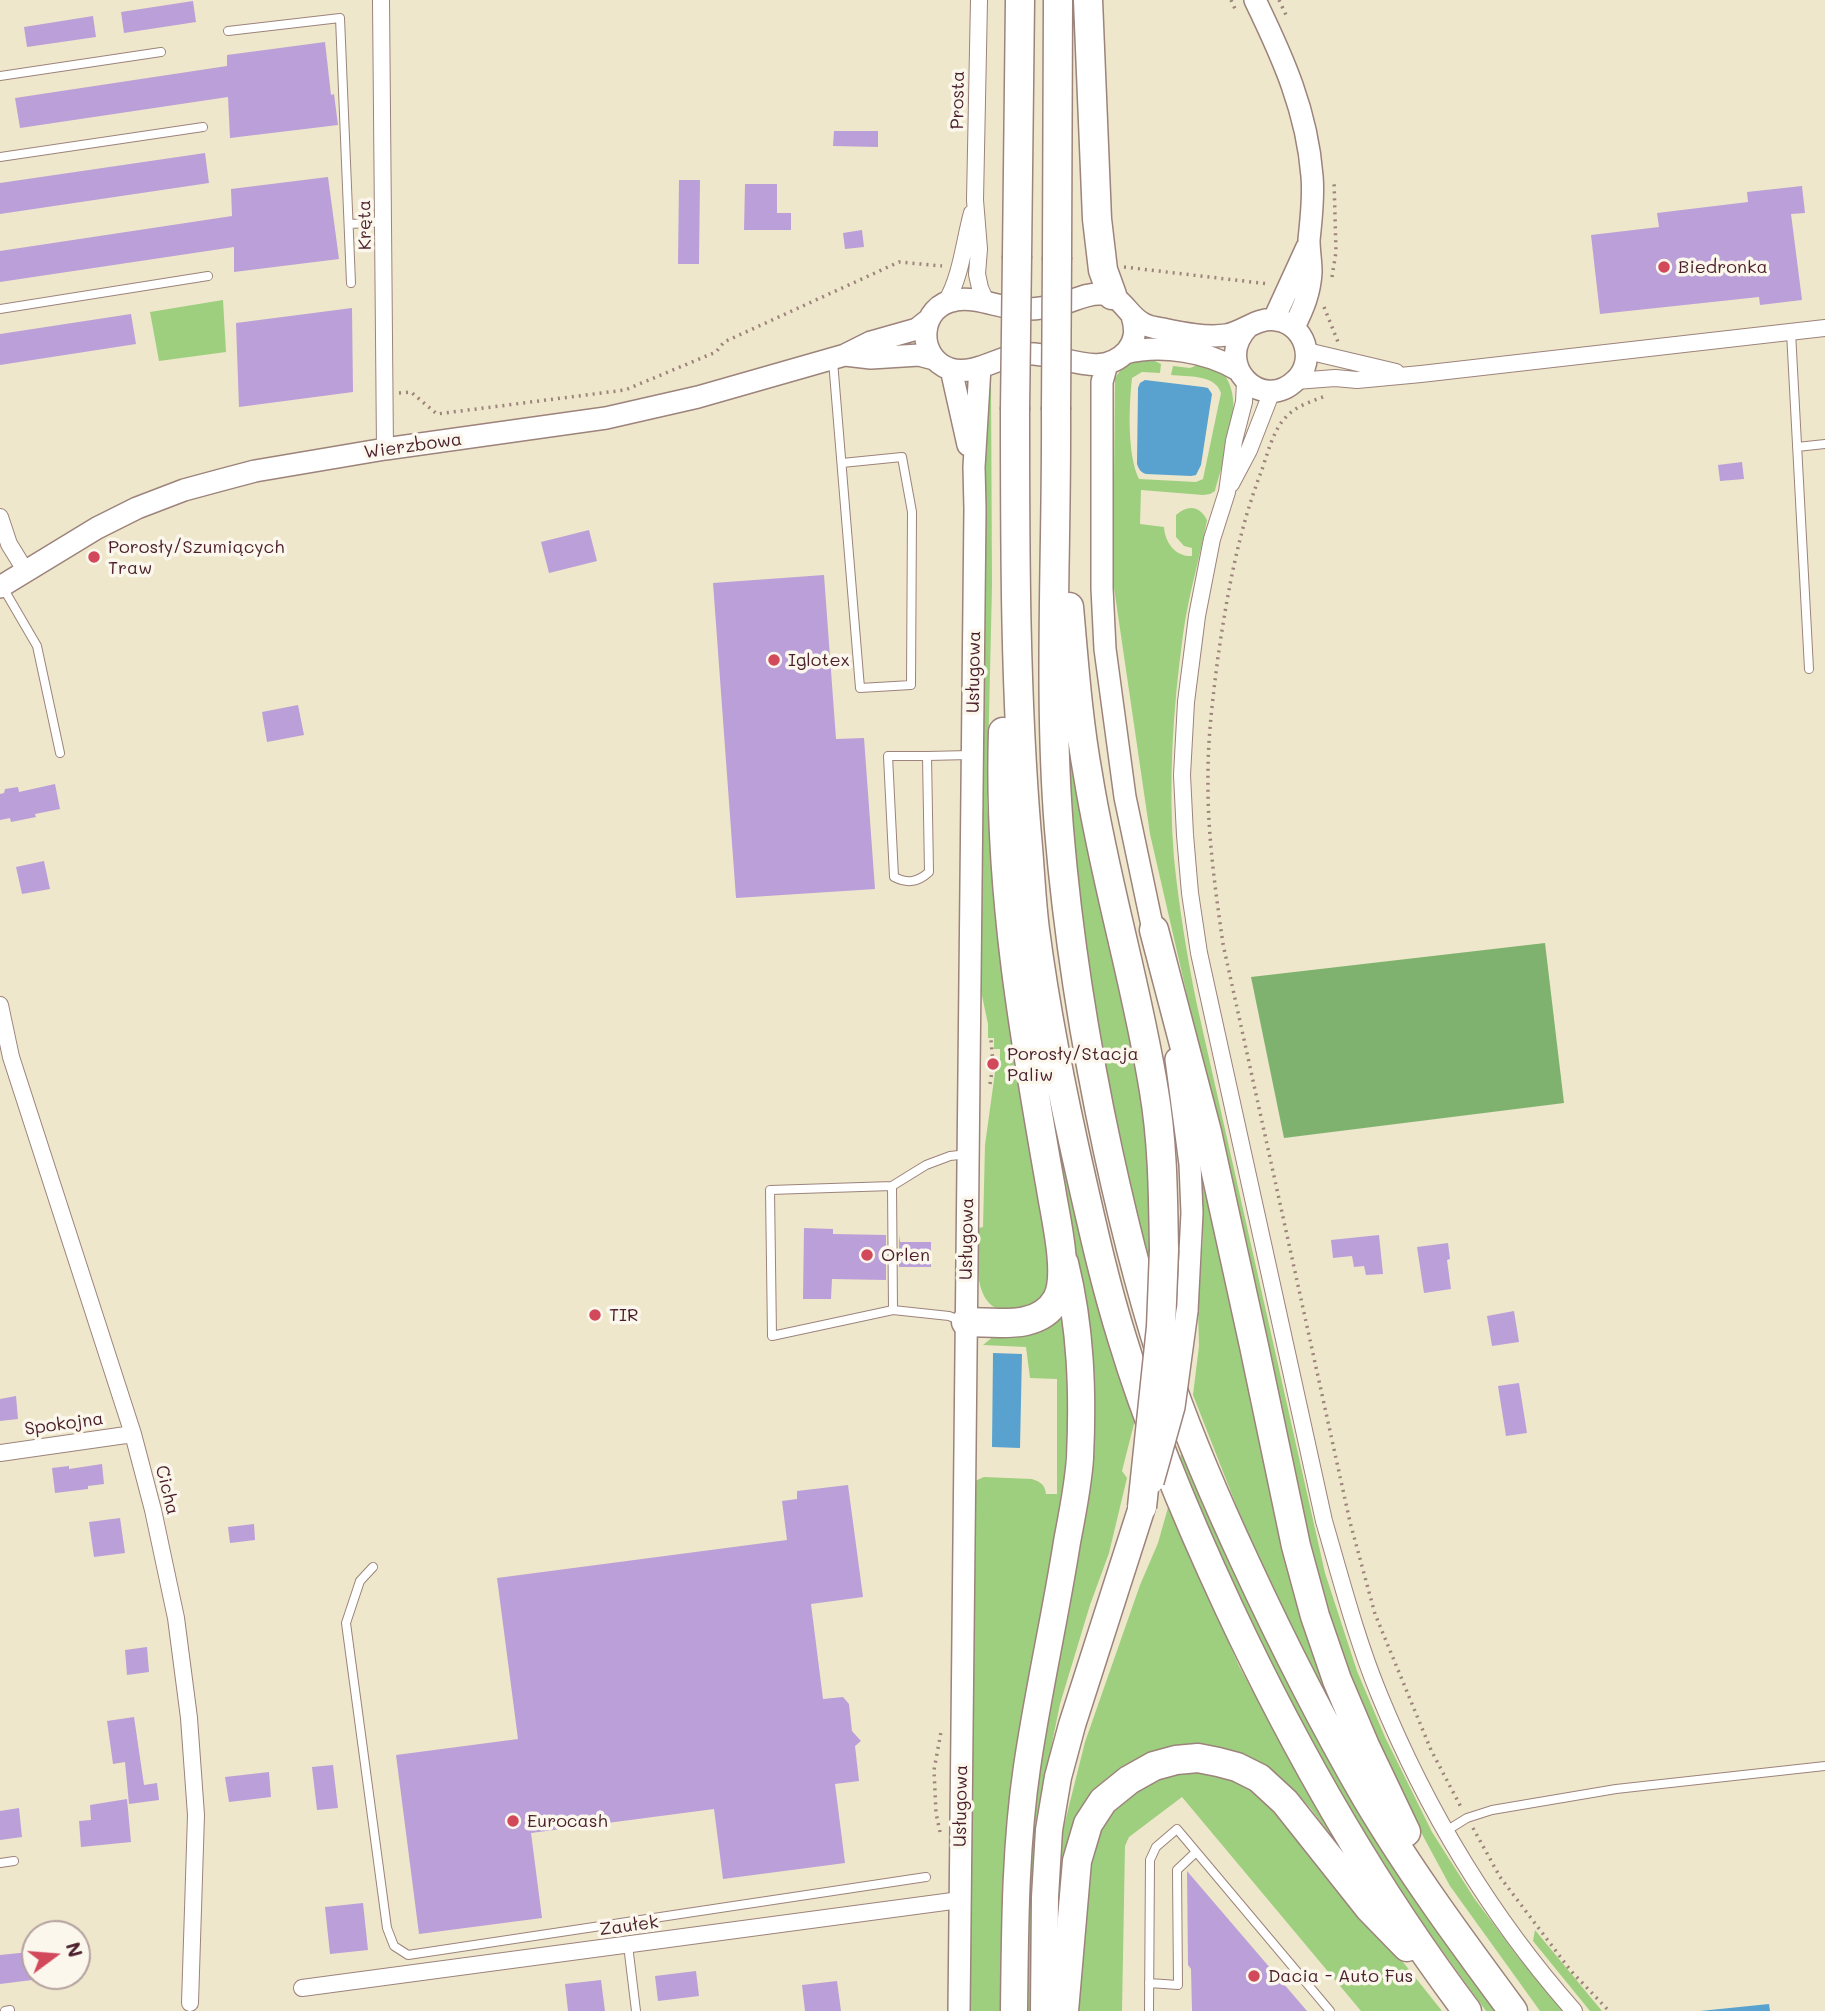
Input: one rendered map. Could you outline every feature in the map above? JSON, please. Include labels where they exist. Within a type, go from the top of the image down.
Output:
[{"type":"highway","points":[[1020,0],[1015,590],[1021,765],[1035,927],[1052,1038],[1071,1134],[1122,1340],[1192,1529],[1264,1682],[1311,1770],[1385,1893],[1464,2007]]},
{"type":"highway","points":[[1058,0],[1053,732],[1060,842],[1080,1006],[1094,1086],[1128,1241],[1171,1385],[1224,1518],[1310,1698],[1369,1802],[1453,1929],[1513,2011]]},
{"type":"highway","points":[[1088,0],[1097,219],[1108,283]]},
{"type":"highway","points":[[1056,477],[1087,775],[1143,1026],[1155,1095],[1163,1177],[1161,1328],[1142,1507]]},
{"type":"highway","points":[[966,1322],[1018,1323],[1037,1319],[1050,1310],[1059,1296],[1062,1282],[1060,1242],[1021,1014],[1002,832],[1004,701],[1015,590]]},
{"type":"highway","points":[[1154,930],[1207,1132],[1296,1546],[1315,1616],[1337,1680],[1365,1746],[1453,1929]]},
{"type":"highway","points":[[1064,2011],[1077,1861],[1088,1824],[1103,1801],[1129,1780],[1154,1766],[1176,1760],[1198,1759],[1237,1767],[1259,1778],[1285,1802],[1370,1909],[1464,2007]]},
{"type":"main road","points":[[1014,2011],[1022,1798],[1037,1704],[1059,1596],[1080,1460],[1080,1348],[1073,1296],[1060,1242]]},
{"type":"main road","points":[[1044,2011],[1045,1897],[1049,1830],[1058,1776],[1142,1507]]},
{"type":"street","name":"Kręta","points":[[381,0],[385,449]]},
{"type":"street","name":"Prosta","points":[[979,0],[975,200],[979,249],[977,274],[987,304]]},
{"type":"street","points":[[1255,0],[1299,102],[1312,177],[1313,206],[1309,242],[1311,273],[1307,301],[1284,323]]},
{"type":"street","name":"Prosta","points":[[946,302],[958,273],[975,200]]},
{"type":"street","points":[[1284,323],[1288,290],[1309,242]]},
{"type":"street","points":[[974,467],[943,364],[927,342],[925,331],[927,321],[938,307],[946,302],[963,299],[1010,309],[1031,309],[1059,305],[1095,294],[1108,283],[1132,316],[1144,324],[1194,334],[1224,335],[1260,321],[1284,323],[1304,342],[1307,351],[1306,364],[1296,381],[1289,386],[1272,391],[1256,388],[1242,376]]},
{"type":"street","points":[[1132,316],[1135,332],[1131,346],[1116,358],[1102,382],[1102,587],[1105,649],[1125,797],[1154,930],[1179,1076],[1190,1164],[1192,1213],[1187,1311],[1174,1407],[1156,1475],[1142,1507]]},
{"type":"street","name":"Wierzbowa","points":[[1,587],[97,528],[137,508],[184,490],[255,471],[385,449],[606,418],[698,397],[839,356],[871,342],[917,329],[927,321]]},
{"type":"street","points":[[1248,327],[1236,347],[1236,362],[1242,376],[1244,402],[1234,441],[1227,492],[1212,539],[1186,702],[1182,775],[1185,835],[1199,953],[1324,1521],[1349,1607],[1378,1691],[1406,1757],[1497,1916],[1574,2011]]},
{"type":"street","points":[[1296,381],[1335,378],[1357,380],[1408,375],[1825,328]]},
{"type":"street","name":"Wierzbowa","points":[[839,356],[871,358],[919,355],[943,364],[972,369],[1006,357],[1029,353],[1091,365],[1141,349],[1199,353],[1219,359],[1242,376]]},
{"type":"street","points":[[1307,351],[1408,375]]},
{"type":"street","points":[[974,467],[980,367]]},
{"type":"street","points":[[1227,492],[1249,450],[1272,391]]},
{"type":"street","name":"Usługowa","points":[[959,2011],[974,467]]},
{"type":"street","points":[[0,517],[9,544],[25,570]]},
{"type":"street","name":"Cicha","points":[[0,1005],[5,1058],[133,1434],[153,1510],[176,1618],[189,1718],[196,1815],[190,2003]]},
{"type":"street","name":"Spokojna","points":[[0,1452],[133,1434]]},
{"type":"street","name":"Zaułek","points":[[302,1987],[960,1900]]},
{"type":"lane","points":[[228,31],[340,18],[351,283]]},
{"type":"lane","points":[[0,76],[160,52]]},
{"type":"lane","points":[[0,158],[204,127]]},
{"type":"lane","points":[[350,224],[384,222]]},
{"type":"lane","points":[[0,309],[208,276]]},
{"type":"lane","points":[[1791,332],[1809,669]]},
{"type":"lane","points":[[839,356],[842,463],[860,688],[911,685],[912,512],[902,457],[842,463]]},
{"type":"lane","points":[[1797,447],[1825,444]]},
{"type":"lane","points":[[1,587],[37,646],[60,753]]},
{"type":"lane","points":[[928,756],[929,872],[921,879],[903,881],[894,877],[888,756],[973,755]]},
{"type":"lane","points":[[966,1322],[949,1316],[893,1310],[772,1336],[770,1190],[892,1186],[926,1165],[950,1156],[968,1154]]},
{"type":"lane","points":[[892,1186],[893,1310]]},
{"type":"lane","points":[[373,1567],[360,1581],[346,1623],[387,1928],[394,1946],[408,1955],[926,1877]]},
{"type":"lane","points":[[1446,1831],[1467,1818],[1492,1810],[1615,1789],[1825,1766]]},
{"type":"lane","points":[[1149,2011],[1150,1860],[1156,1847],[1177,1829],[1330,2011]]},
{"type":"lane","points":[[1149,1983],[1178,1985],[1177,1870],[1196,1852]]},
{"type":"lane","points":[[0,1863],[14,1861]]},
{"type":"lane","points":[[628,1945],[636,2011]]},
{"type":"path","points":[[1231,0],[1239,17]]},
{"type":"path","points":[[386,395],[411,392],[437,414],[625,390],[716,352],[724,342],[899,262],[947,267],[948,272],[958,273]]},
{"type":"path","points":[[1108,283],[1124,267],[1279,286],[1288,290]]},
{"type":"path","points":[[1307,301],[1323,305],[1341,349],[1339,358]]},
{"type":"path","points":[[1325,396],[1298,407],[1285,418],[1277,432],[1253,494],[1238,544],[1224,618],[1213,700],[1208,775],[1213,879],[1223,944],[1350,1522],[1375,1614],[1431,1750],[1500,1877],[1572,1971],[1609,2011]]},
{"type":"path","points":[[941,1834],[936,1813],[934,1770],[942,1723]]},
{"type":"green space","points":[[223,300],[226,352],[159,361],[150,312]]},
{"type":"green space","points":[[1145,356],[1161,364],[1160,373],[1142,372],[1132,378],[1131,443],[1139,479],[1196,482],[1203,479],[1221,393],[1213,382],[1207,379],[1171,375],[1173,366],[1190,368],[1203,363],[1219,370],[1230,385],[1233,399],[1228,447],[1215,491],[1203,495],[1141,490],[1140,524],[1164,527],[1172,548],[1186,556],[1192,556],[1192,548],[1184,546],[1176,537],[1176,515],[1185,509],[1193,508],[1201,512],[1207,520],[1185,620],[1172,746],[1171,802],[1176,876],[1197,1005],[1325,1573],[1357,1671],[1385,1737],[1432,1832],[1474,1898],[1563,2011],[1540,2011],[1450,1886],[1377,1744],[1347,1674],[1306,1543],[1246,1252],[1150,834],[1113,581],[1115,378],[1128,360]]},
{"type":"green space","points":[[991,381],[992,586],[987,803],[996,926],[1015,1070],[1053,1274],[1039,1305],[1011,1311],[998,1309],[989,1302],[979,1280],[978,1266],[978,1228],[983,1227],[985,1145],[996,1065],[1000,1064],[1000,1049],[994,1049],[994,1038],[988,1038],[981,991],[985,394]]},
{"type":"green space","points":[[1068,721],[1127,1011],[1146,1125],[1151,1190],[1149,1263],[1126,1179],[1094,1016],[1070,809]]},
{"type":"green space","points":[[1017,889],[1070,1195],[1088,1265],[1136,1416],[1122,1471],[1127,1478],[1109,1553],[1060,1704],[1035,1826],[1033,2011],[1026,2011],[1033,1801],[1073,1588],[1089,1486],[1065,1198]]},
{"type":"green space","points":[[1545,943],[1564,1103],[1284,1138],[1251,977]]},
{"type":"green space","points":[[1202,1171],[1353,1747],[1315,1678],[1256,1556],[1193,1395],[1199,1346],[1198,1307],[1203,1236]]},
{"type":"green space","points":[[1064,1312],[1071,1380],[1063,1495],[1014,1763],[1004,1873],[1002,2011],[969,2011],[975,1481],[984,1477],[1032,1479],[1042,1484],[1046,1494],[1057,1494],[1057,1379],[1030,1378],[1026,1347],[983,1345],[994,1336],[1041,1330],[1053,1324]]},
{"type":"green space","points":[[1183,1443],[1227,1553],[1300,1707],[1350,1792],[1496,2011],[1486,2011],[1429,1932],[1374,1851],[1324,1766],[1262,1648],[1215,1546],[1180,1459]]},
{"type":"green space","points":[[1169,1504],[1239,1666],[1347,1853],[1345,1854],[1295,1791],[1269,1770],[1131,1764],[1063,1895],[1057,1926],[1058,1862],[1085,1742],[1140,1585],[1158,1543]]},
{"type":"green space","points":[[1184,1768],[1223,1771],[1278,1805],[1442,2011],[1361,2011],[1182,1797],[1129,1837],[1125,1846],[1122,2011],[1072,2011],[1090,1851],[1111,1812],[1137,1786]]},
{"type":"green space","points":[[1535,1930],[1602,2011],[1590,2011],[1533,1941]]},
{"type":"water","points":[[1145,380],[1208,388],[1212,394],[1201,465],[1196,475],[1146,474],[1139,469],[1138,388]]},
{"type":"water","points":[[993,1353],[1022,1354],[1020,1448],[992,1447]]},
{"type":"water","points":[[1769,2004],[1770,2011],[1700,2011]]},
{"type":"building","points":[[193,1],[196,22],[124,33],[121,12]]},
{"type":"building","points":[[93,16],[96,37],[27,47],[24,27]]},
{"type":"building","points":[[325,42],[331,95],[334,94],[338,125],[230,138],[228,97],[20,128],[15,98],[227,66],[227,55]]},
{"type":"building","points":[[834,131],[878,131],[878,147],[833,146]]},
{"type":"building","points":[[205,153],[209,183],[0,214],[0,183]]},
{"type":"building","points":[[328,177],[339,259],[234,272],[234,247],[0,282],[0,251],[232,216],[231,189]]},
{"type":"building","points":[[679,180],[700,180],[699,264],[678,264]]},
{"type":"building","points":[[745,184],[777,184],[777,213],[791,213],[791,230],[744,230]]},
{"type":"building","name":"Biedronka","points":[[1802,186],[1805,213],[1791,214],[1802,300],[1760,305],[1759,297],[1600,314],[1591,235],[1659,227],[1657,213],[1748,202],[1747,192]]},
{"type":"building","points":[[862,230],[864,247],[845,249],[843,233]]},
{"type":"building","points":[[352,308],[353,392],[239,407],[236,323]]},
{"type":"building","points":[[131,314],[136,344],[0,365],[0,334]]},
{"type":"building","points":[[1742,462],[1744,479],[1720,481],[1718,465]]},
{"type":"building","points":[[589,530],[597,561],[549,573],[541,542]]},
{"type":"building","name":"Iglotex","points":[[824,575],[836,739],[864,738],[875,889],[736,898],[713,583]]},
{"type":"building","points":[[298,705],[304,735],[267,742],[262,712]]},
{"type":"building","points":[[55,784],[60,809],[11,822],[10,818],[0,820],[0,794],[4,793],[5,789],[18,787],[19,792]]},
{"type":"building","points":[[44,861],[50,889],[22,894],[16,867]]},
{"type":"building","name":"Orlen","points":[[804,1228],[833,1229],[833,1234],[886,1235],[886,1280],[832,1279],[831,1299],[803,1299]]},
{"type":"building","points":[[899,1235],[900,1242],[931,1242],[931,1267],[899,1267]]},
{"type":"building","points":[[1379,1235],[1383,1274],[1366,1275],[1364,1266],[1354,1267],[1352,1256],[1333,1258],[1331,1240]]},
{"type":"building","points":[[1448,1243],[1450,1259],[1447,1260],[1451,1289],[1424,1293],[1417,1247]]},
{"type":"building","points":[[1514,1311],[1519,1342],[1492,1346],[1487,1316]]},
{"type":"building","points":[[1519,1383],[1527,1433],[1506,1436],[1498,1386]]},
{"type":"building","points":[[16,1396],[18,1419],[0,1421],[0,1399]]},
{"type":"building","points":[[102,1464],[104,1484],[55,1493],[52,1468],[69,1466],[69,1469]]},
{"type":"building","points":[[848,1485],[863,1597],[811,1604],[823,1699],[843,1697],[849,1704],[852,1731],[861,1741],[855,1746],[859,1781],[835,1784],[845,1863],[723,1879],[714,1809],[531,1833],[542,1918],[419,1934],[396,1755],[518,1739],[497,1578],[787,1540],[782,1501],[797,1499],[797,1491]]},
{"type":"building","points":[[120,1518],[125,1553],[94,1557],[89,1522]]},
{"type":"building","points":[[254,1524],[255,1540],[230,1543],[228,1527]]},
{"type":"building","points":[[147,1647],[149,1672],[127,1675],[125,1650]]},
{"type":"building","points":[[134,1717],[144,1785],[157,1783],[159,1800],[129,1804],[125,1762],[113,1764],[107,1721]]},
{"type":"building","points":[[333,1765],[338,1808],[317,1810],[312,1767]]},
{"type":"building","points":[[269,1772],[271,1797],[229,1802],[225,1777]]},
{"type":"building","points":[[127,1799],[131,1842],[81,1847],[79,1821],[91,1820],[90,1805]]},
{"type":"building","points":[[19,1808],[22,1837],[0,1840],[0,1811]]},
{"type":"building","points":[[1187,1871],[1307,2011],[1192,2011],[1191,1969],[1188,1965]]},
{"type":"building","points":[[363,1903],[368,1950],[330,1954],[325,1907]]},
{"type":"building","points":[[21,1953],[21,1981],[0,1984],[0,1955]]},
{"type":"building","points":[[696,1971],[699,1996],[658,2001],[655,1976]]},
{"type":"building","points":[[601,1980],[605,2011],[568,2011],[565,1984]]},
{"type":"building","points":[[837,1981],[841,2011],[805,2011],[802,1985]]},
{"type":"place","name":"Biedronka","points":[[1664,267]]},
{"type":"place","name":"Porosły/Szumiących Traw","points":[[94,557]]},
{"type":"place","name":"Iglotex","points":[[774,660]]},
{"type":"place","name":"Porosły/Stacja Paliw","points":[[993,1064]]},
{"type":"place","name":"Orlen","points":[[867,1255]]},
{"type":"place","name":"TIR","points":[[595,1315]]},
{"type":"place","name":"Eurocash","points":[[513,1821]]},
{"type":"place","name":"Dacia - Auto Fus","points":[[1254,1976]]}]
